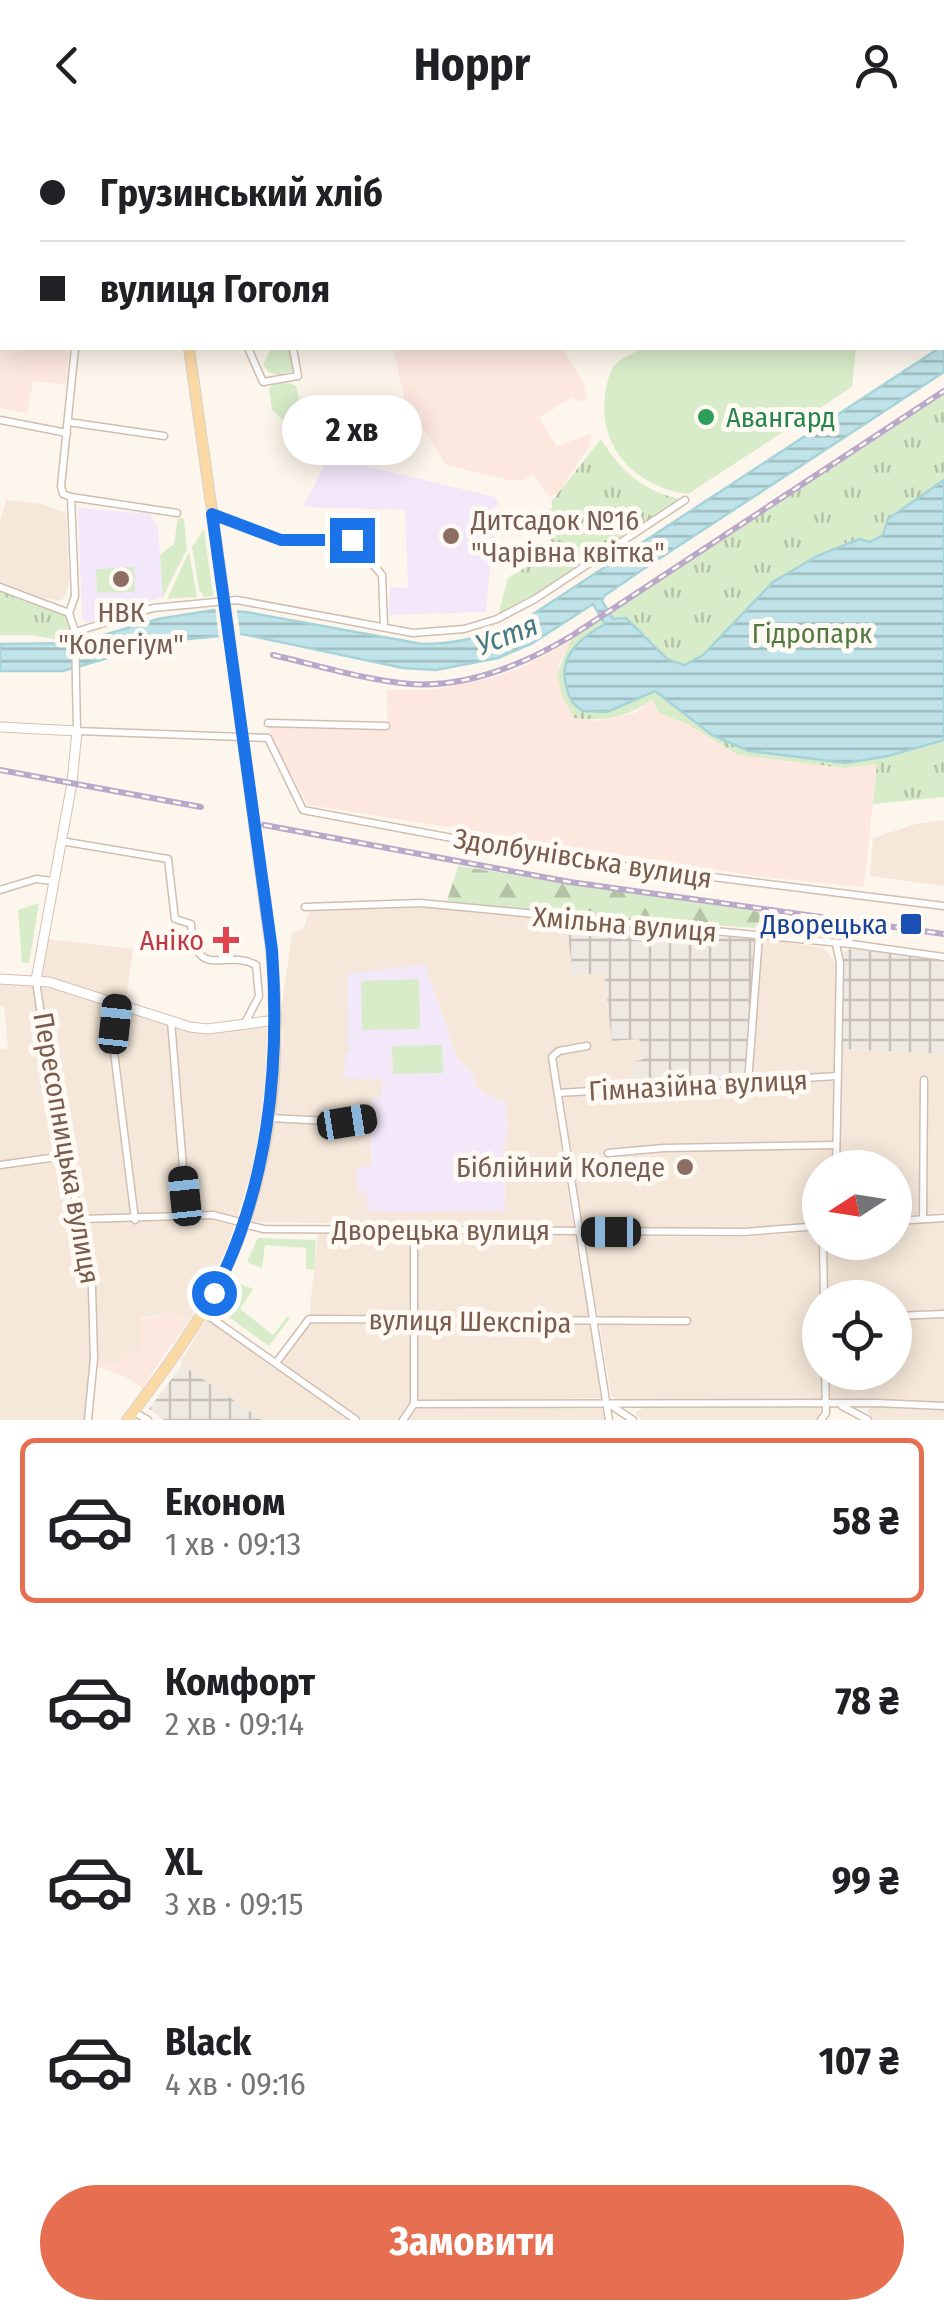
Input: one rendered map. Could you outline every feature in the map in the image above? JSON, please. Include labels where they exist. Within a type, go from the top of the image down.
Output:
[{"type":"main road","points":[[130,1416],[204,1312],[228,1263],[269,1118],[276,1020],[267,922],[189,350]]},
{"type":"street","points":[[75,350],[61,486],[64,494],[177,512]]},
{"type":"street","points":[[249,350],[263,382],[298,376],[293,350]]},
{"type":"street","points":[[0,420],[67,434]]},
{"type":"street","points":[[68,422],[164,436]]},
{"type":"street","name":"Пересопницька вулиця","points":[[71,497],[75,596],[69,613],[75,632],[77,754],[36,980],[48,1078],[91,1254],[93,1388],[88,1420]]},
{"type":"street","points":[[75,632],[153,608],[237,600],[412,633],[440,632],[497,619],[535,599],[684,500]]},
{"type":"street","points":[[212,514],[281,540],[352,540],[382,576],[384,627]]},
{"type":"street","points":[[0,587],[69,613]]},
{"type":"street","points":[[268,723],[386,726]]},
{"type":"street","points":[[0,726],[77,731]]},
{"type":"street","name":"Здолбунівська вулиця","points":[[77,731],[268,738],[303,810],[552,857],[944,906]]},
{"type":"street","points":[[61,841],[168,859],[175,919],[192,924],[193,941],[200,954],[218,962],[249,961],[256,965],[259,996],[244,1024]]},
{"type":"street","points":[[0,890],[36,879],[53,881]]},
{"type":"street","name":"Хмільна вулиця","points":[[305,906],[420,903],[944,957]]},
{"type":"street","points":[[748,1083],[759,935]]},
{"type":"street","points":[[836,944],[840,963],[836,1150]]},
{"type":"street","points":[[0,978],[36,980],[208,1029],[276,1020]]},
{"type":"street","points":[[117,1004],[113,1044],[135,1220]]},
{"type":"street","points":[[171,1020],[187,1216]]},
{"type":"street","points":[[587,1046],[558,1050],[552,1057],[608,1420]]},
{"type":"street","name":"Гімназійна вулиця","points":[[558,1093],[838,1076]]},
{"type":"street","points":[[922,1219],[924,1080]]},
{"type":"street","points":[[269,1118],[347,1122],[370,1119]]},
{"type":"street","points":[[608,1153],[664,1148],[836,1145]]},
{"type":"street","points":[[0,1164],[64,1156]]},
{"type":"street","name":"Дворецька вулиця","points":[[84,1219],[214,1216],[264,1229],[744,1232],[802,1227]]},
{"type":"street","points":[[912,1219],[944,1218]]},
{"type":"street","points":[[404,1420],[414,1404],[414,1230]]},
{"type":"street","points":[[204,1312],[356,1420]]},
{"type":"street","points":[[912,1315],[944,1314]]},
{"type":"street","name":"вулиця Шекспіра","points":[[276,1363],[309,1319],[687,1321]]},
{"type":"street","points":[[821,1420],[826,1413],[825,1390]]},
{"type":"street","points":[[414,1404],[944,1406]]},
{"type":"street","points":[[608,1404],[632,1420]]},
{"type":"street","points":[[839,1404],[868,1420]]},
{"type":"street","points":[[130,1416],[148,1420]]},
{"type":"shaded area","points":[[0,350],[69,350],[66,385],[33,381],[27,413],[0,408]]},
{"type":"shaded area","points":[[393,350],[563,350],[584,383],[587,398],[579,402],[573,397],[539,418],[557,446],[592,433],[589,447],[558,493],[550,497],[533,475],[524,480],[508,480],[446,465],[405,401]]},
{"type":"shaded area","name":"Дитсадок №16 \"Чарівна квітка\"","points":[[329,457],[495,497],[499,504],[481,517],[501,547],[490,567],[486,612],[389,615],[390,587],[408,588],[405,510],[303,507]]},
{"type":"shaded area","points":[[6,500],[42,504],[66,513],[69,585],[62,601],[0,582],[0,521]]},
{"type":"shaded area","name":"НВК \"Колегіум\"","points":[[78,508],[150,514],[158,528],[163,597],[86,623],[82,616]]},
{"type":"shaded area","points":[[572,640],[558,666],[575,718],[595,721],[635,713],[653,699],[659,713],[689,725],[738,755],[844,768],[877,763],[864,887],[761,877],[308,805],[270,736],[269,724],[388,726],[386,690],[432,690],[495,677],[521,668]]},
{"type":"shaded area","points":[[944,820],[944,886],[870,876],[873,838],[916,824]]},
{"type":"shaded area","points":[[419,906],[552,921],[568,935],[573,975],[604,973],[612,1041],[639,1038],[642,1061],[635,1086],[562,1090],[557,1059],[561,1054],[588,1050],[588,1042],[557,1047],[548,1056],[573,1227],[251,1222],[274,1122],[347,1126],[370,1122],[372,1167],[357,1169],[367,1192],[368,1210],[505,1211],[504,1149],[508,1127],[504,1100],[494,1101],[486,1095],[475,1084],[474,1074],[457,1058],[425,965],[353,1048],[382,1079],[381,1098],[370,1116],[275,1116],[283,1039],[281,1011],[292,934],[304,927],[310,909]]},
{"type":"shaded area","points":[[588,926],[756,939],[746,1081],[635,1086],[633,1061],[642,1060],[639,1039],[612,1041],[604,973],[573,975],[568,935],[584,934]]},
{"type":"shaded area","points":[[46,939],[133,949],[126,1001],[45,978],[41,972]]},
{"type":"shaded area","points":[[761,939],[824,948],[836,964],[834,1073],[751,1080]]},
{"type":"shaded area","points":[[850,949],[944,960],[944,1054],[841,1049],[843,953]]},
{"type":"shaded area","points":[[425,964],[457,1058],[474,1075],[475,1084],[485,1095],[492,1094],[494,1101],[505,1100],[505,1211],[379,1212],[367,1210],[367,1193],[359,1193],[356,1168],[372,1166],[370,1111],[373,1098],[381,1097],[382,1079],[345,1078],[346,1053],[353,1048],[347,1043],[348,974]]},
{"type":"shaded area","points":[[0,983],[52,988],[191,1032],[261,1026],[267,1029],[255,1162],[225,1253],[191,1318],[170,1313],[140,1318],[141,1354],[118,1364],[92,1361],[84,1420],[0,1420],[0,1049],[8,1048]]},
{"type":"shaded area","points":[[841,1049],[944,1054],[944,1213],[912,1215],[912,1150],[839,1150]]},
{"type":"shaded area","points":[[830,1079],[834,1082],[832,1143],[664,1146],[641,1151],[833,1148],[833,1150],[802,1150],[802,1223],[744,1228],[582,1227],[563,1095]]},
{"type":"shaded area","points":[[944,1222],[944,1312],[912,1313],[912,1280],[826,1280],[826,1260],[912,1260],[912,1224]]},
{"type":"shaded area","points":[[802,1232],[802,1260],[820,1260],[821,1280],[802,1280],[802,1390],[822,1390],[822,1399],[618,1400],[611,1396],[600,1325],[687,1323],[599,1321],[583,1236],[744,1237]]},
{"type":"shaded area","points":[[318,1233],[412,1234],[411,1317],[309,1317]]},
{"type":"shaded area","points":[[417,1234],[574,1235],[591,1321],[416,1317]]},
{"type":"shaded area","points":[[170,1313],[191,1318],[144,1389],[126,1377],[98,1367],[98,1361],[118,1364],[119,1352],[140,1353],[140,1319]]},
{"type":"shaded area","points":[[944,1317],[944,1403],[828,1399],[828,1390],[912,1390],[912,1318]]},
{"type":"shaded area","points":[[207,1319],[349,1420],[262,1420],[182,1365],[181,1360]]},
{"type":"shaded area","points":[[309,1321],[411,1321],[411,1404],[401,1420],[363,1420],[279,1360]]},
{"type":"shaded area","points":[[416,1321],[591,1325],[603,1398],[416,1401]]},
{"type":"shaded area","points":[[182,1365],[262,1420],[164,1420],[149,1409]]},
{"type":"shaded area","points":[[819,1406],[823,1412],[818,1420],[641,1420],[635,1412],[645,1407]]},
{"type":"shaded area","points":[[871,1406],[944,1409],[944,1420],[873,1420],[867,1412]]},
{"type":"shaded area","points":[[414,1407],[600,1407],[604,1409],[604,1420],[406,1420]]},
{"type":"green space","points":[[271,350],[290,350],[292,371],[278,375],[268,372],[263,364]]},
{"type":"green space","name":"Авангард","points":[[638,350],[856,350],[852,387],[688,494],[653,484],[625,463],[615,449],[608,433],[605,396],[611,372],[621,360]]},
{"type":"green space","points":[[273,384],[296,386],[301,410],[290,414],[290,427],[272,410],[269,389]]},
{"type":"green space","name":"Гідропарк","points":[[944,391],[944,797],[873,804],[877,764],[844,768],[738,755],[689,725],[659,713],[653,699],[616,717],[574,718],[562,696],[557,674],[573,635]]},
{"type":"green space","points":[[601,439],[636,479],[658,492],[685,500],[535,599],[497,619],[508,578],[556,549],[538,519],[553,507],[551,502]]},
{"type":"green space","points":[[178,517],[184,519],[187,549],[163,597],[160,555],[174,544]]},
{"type":"green space","points":[[204,529],[213,596],[204,597],[192,547]]},
{"type":"green space","points":[[189,552],[197,597],[167,599]]},
{"type":"green space","points":[[134,567],[135,592],[97,593],[96,569]]},
{"type":"green space","points":[[0,587],[69,613],[74,642],[0,635]]},
{"type":"green space","points":[[458,866],[760,912],[762,916],[755,928],[536,913],[447,901]]},
{"type":"green space","points":[[39,903],[29,963],[22,963],[18,910]]},
{"type":"green space","points":[[419,979],[420,1029],[362,1030],[361,981]]},
{"type":"green space","points":[[442,1045],[443,1073],[393,1074],[392,1046]]},
{"type":"green space","points":[[258,1238],[316,1240],[314,1270],[306,1269],[306,1248],[265,1245],[262,1268],[247,1262]]},
{"type":"green space","points":[[238,1283],[253,1289],[240,1309],[273,1335],[290,1318],[269,1346],[223,1313]]},
{"type":"water","name":"Гідропарк","points":[[936,350],[944,350],[944,372],[648,566],[602,601],[613,619],[626,618],[667,659],[684,665],[703,655],[773,582],[817,556],[859,539],[870,542],[883,535],[888,519],[944,480],[944,740],[846,763],[749,751],[712,735],[655,691],[607,712],[583,711],[570,697],[564,674],[574,648],[605,624],[593,604],[531,644],[498,658],[436,670],[403,668],[242,634],[167,641],[63,671],[0,671],[0,644],[77,643],[158,619],[214,610],[246,612],[422,644],[460,641],[521,622]]},
{"type":"pier","points":[[215,605],[236,606],[241,639],[219,640]]},
{"type":"railway","points":[[273,655],[410,684],[453,682],[495,672],[573,635],[944,391]]},
{"type":"railway","points":[[0,770],[201,807]]},
{"type":"railway","points":[[264,825],[570,882],[944,934]]},
{"type":"place","name":"Авангард","points":[[706,417]]},
{"type":"place","name":"Дитсадок №16 \"Чарівна квітка\"","points":[[451,536]]},
{"type":"place","name":"НВК \"Колегіум\"","points":[[121,579]]},
{"type":"place","name":"Дворецька","points":[[911,924]]},
{"type":"place","name":"Аніко","points":[[226,940]]},
{"type":"place","name":"Біблійний Коледе","points":[[685,1167]]},
{"type":"route","points":[[214,1293],[233,1252],[254,1188],[269,1118],[276,1020],[272,950],[212,514],[281,540],[352,540]]},
{"type":"water label","name":"Устя","points":[[507,635]]}]
